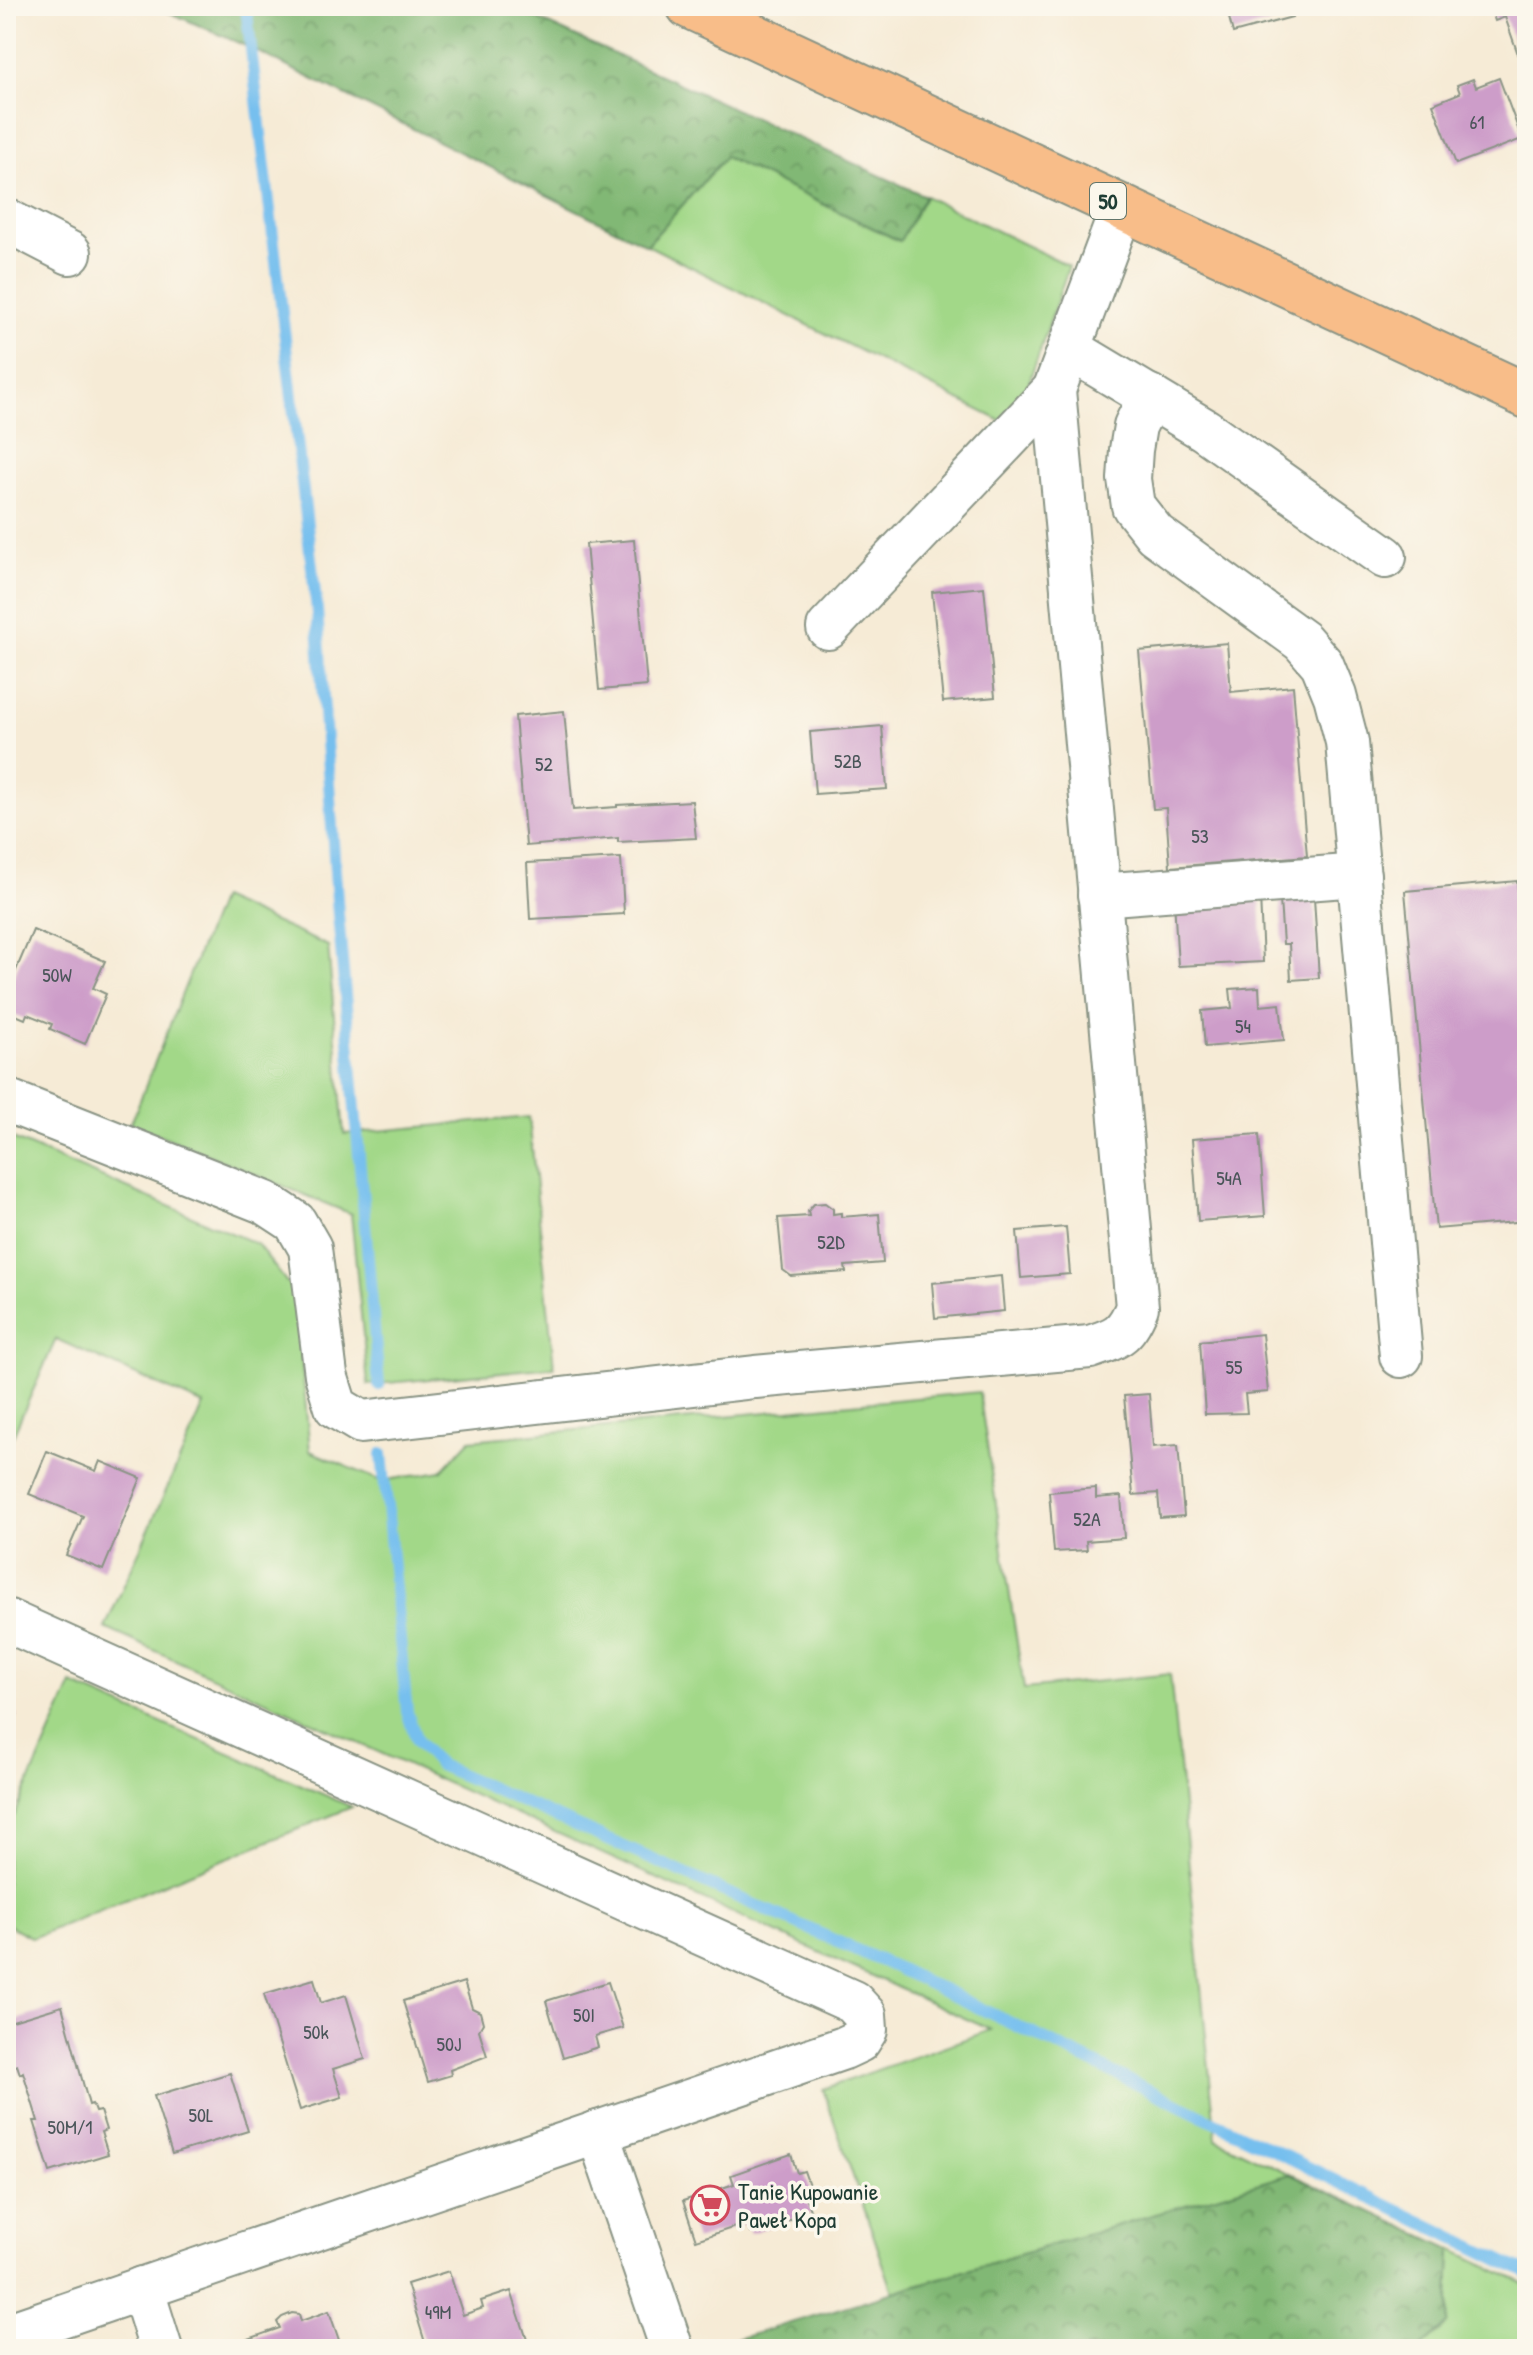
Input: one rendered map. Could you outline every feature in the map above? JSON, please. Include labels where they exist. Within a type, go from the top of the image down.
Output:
[{"type":"main road","name":"50","points":[[689,6],[1527,396]]},
{"type":"street","points":[[828,628],[1054,390],[1122,208]]},
{"type":"street","points":[[6,220],[70,253]]},
{"type":"street","points":[[1070,349],[1205,430],[1385,557]]},
{"type":"street","points":[[6,1100],[266,1203],[295,1222],[310,1248],[326,1375],[336,1407],[361,1422],[755,1377],[1090,1347],[1117,1338],[1130,1323],[1137,1307],[1054,390]]},
{"type":"street","points":[[1150,396],[1135,426],[1131,450],[1129,479],[1133,506],[1155,534],[1302,641],[1322,664],[1335,696],[1347,742],[1401,1356]]},
{"type":"street","points":[[1099,895],[1359,875]]},
{"type":"street","points":[[6,1620],[853,2002],[865,2015],[866,2030],[859,2041],[844,2048],[6,2335]]},
{"type":"street","points":[[598,2132],[672,2349]]},
{"type":"street","points":[[142,2288],[161,2349]]},
{"type":"green space","points":[[155,6],[509,6],[925,196],[900,241],[725,157],[647,245],[248,47]]},
{"type":"green space","points":[[725,157],[899,241],[925,196],[1069,266],[1028,385],[1001,421],[647,245]]},
{"type":"green space","points":[[220,898],[328,946],[344,1134],[529,1117],[554,1367],[368,1385],[351,1214],[131,1123]]},
{"type":"green space","points":[[6,1136],[257,1244],[295,1293],[310,1451],[381,1481],[441,1471],[470,1440],[979,1392],[1024,1689],[1170,1674],[1216,2139],[1290,2174],[893,2292],[823,2089],[991,2030],[105,1628],[204,1405],[56,1339],[6,1451]]},
{"type":"green space","points":[[72,1684],[352,1807],[32,1938],[6,1924],[6,1835]]},
{"type":"green space","points":[[1290,2174],[1451,2249],[1448,2323],[1419,2349],[733,2349],[730,2341]]},
{"type":"green space","points":[[1451,2249],[1527,2285],[1527,2349],[1419,2349],[1448,2323]]},
{"type":"building","points":[[1226,6],[1289,6],[1292,17],[1233,33]]},
{"type":"building","points":[[1490,6],[1527,6],[1527,55],[1519,57],[1505,17],[1495,21]]},
{"type":"building","points":[[1499,78],[1522,139],[1456,164],[1433,104],[1460,93],[1457,85],[1473,79],[1476,87]]},
{"type":"building","points":[[634,540],[647,686],[599,690],[586,544]]},
{"type":"building","points":[[984,587],[995,697],[943,702],[932,592]]},
{"type":"building","points":[[1227,643],[1231,692],[1293,686],[1307,856],[1170,867],[1166,808],[1153,809],[1139,651]]},
{"type":"building","points":[[564,711],[573,810],[692,801],[696,838],[618,842],[618,838],[526,846],[515,716]]},
{"type":"building","points":[[882,726],[887,789],[815,794],[810,732]]},
{"type":"building","points":[[621,858],[624,914],[530,919],[527,863]]},
{"type":"building","points":[[1517,881],[1527,986],[1527,1221],[1436,1229],[1405,891]]},
{"type":"building","points":[[1260,896],[1263,962],[1178,966],[1174,900]]},
{"type":"building","points":[[1314,898],[1319,978],[1291,980],[1289,944],[1283,944],[1280,900]]},
{"type":"building","points":[[33,930],[105,961],[93,988],[106,994],[85,1044],[50,1029],[52,1024],[27,1014],[25,1019],[6,1011],[6,994]]},
{"type":"building","points":[[1259,987],[1260,1006],[1280,1004],[1284,1040],[1205,1047],[1202,1011],[1232,1008],[1230,989]]},
{"type":"building","points":[[1259,1134],[1265,1216],[1198,1221],[1192,1139]]},
{"type":"building","points":[[825,1203],[833,1209],[833,1214],[841,1213],[841,1217],[879,1214],[883,1263],[845,1266],[846,1272],[791,1276],[783,1270],[778,1218],[809,1216],[808,1211],[814,1204]]},
{"type":"building","points":[[1066,1227],[1070,1274],[1021,1278],[1017,1231]]},
{"type":"building","points":[[1001,1276],[1004,1311],[935,1318],[932,1283]]},
{"type":"building","points":[[1262,1334],[1268,1392],[1245,1394],[1247,1413],[1205,1414],[1200,1341]]},
{"type":"building","points":[[1149,1394],[1153,1447],[1178,1445],[1184,1516],[1160,1518],[1158,1493],[1133,1495],[1124,1396]]},
{"type":"building","points":[[47,1451],[96,1471],[100,1461],[141,1478],[103,1570],[66,1555],[83,1516],[29,1494]]},
{"type":"building","points":[[1096,1488],[1096,1498],[1121,1496],[1124,1538],[1086,1541],[1087,1550],[1054,1552],[1049,1492]]},
{"type":"building","points":[[6,1710],[17,1715],[6,1743]]},
{"type":"building","points":[[314,1979],[321,2003],[346,1995],[365,2059],[333,2069],[342,2097],[300,2110],[264,1994]]},
{"type":"building","points":[[464,1982],[472,2008],[480,2012],[483,2023],[479,2030],[487,2056],[450,2070],[451,2075],[428,2082],[403,2001]]},
{"type":"building","points":[[608,1982],[623,2028],[595,2036],[598,2047],[563,2058],[546,2001]]},
{"type":"building","points":[[62,2006],[89,2105],[92,2104],[95,2112],[100,2111],[106,2130],[101,2132],[108,2154],[50,2172],[23,2072],[20,2074],[17,2065],[12,2067],[6,2049],[11,2045],[6,2023]]},
{"type":"building","points":[[230,2073],[248,2131],[172,2154],[154,2096]]},
{"type":"building","points":[[791,2154],[797,2173],[804,2171],[811,2191],[804,2193],[811,2213],[750,2233],[747,2223],[696,2240],[683,2201],[734,2184],[731,2175]]},
{"type":"building","points":[[449,2271],[463,2315],[483,2308],[481,2301],[511,2291],[530,2349],[427,2349],[407,2284]]},
{"type":"building","points":[[329,2311],[342,2349],[235,2349],[244,2345],[243,2341],[280,2328],[277,2322],[282,2317],[299,2314],[301,2321]]},
{"type":"waterway","points":[[246,6],[317,610],[338,914],[379,1385]]},
{"type":"waterway","points":[[382,1454],[407,1712],[417,1741],[439,1765],[897,1968],[1527,2273]]},
{"type":"place","name":"Tanie Kupowanie Paweł Kopa","points":[[710,2205]]}]
